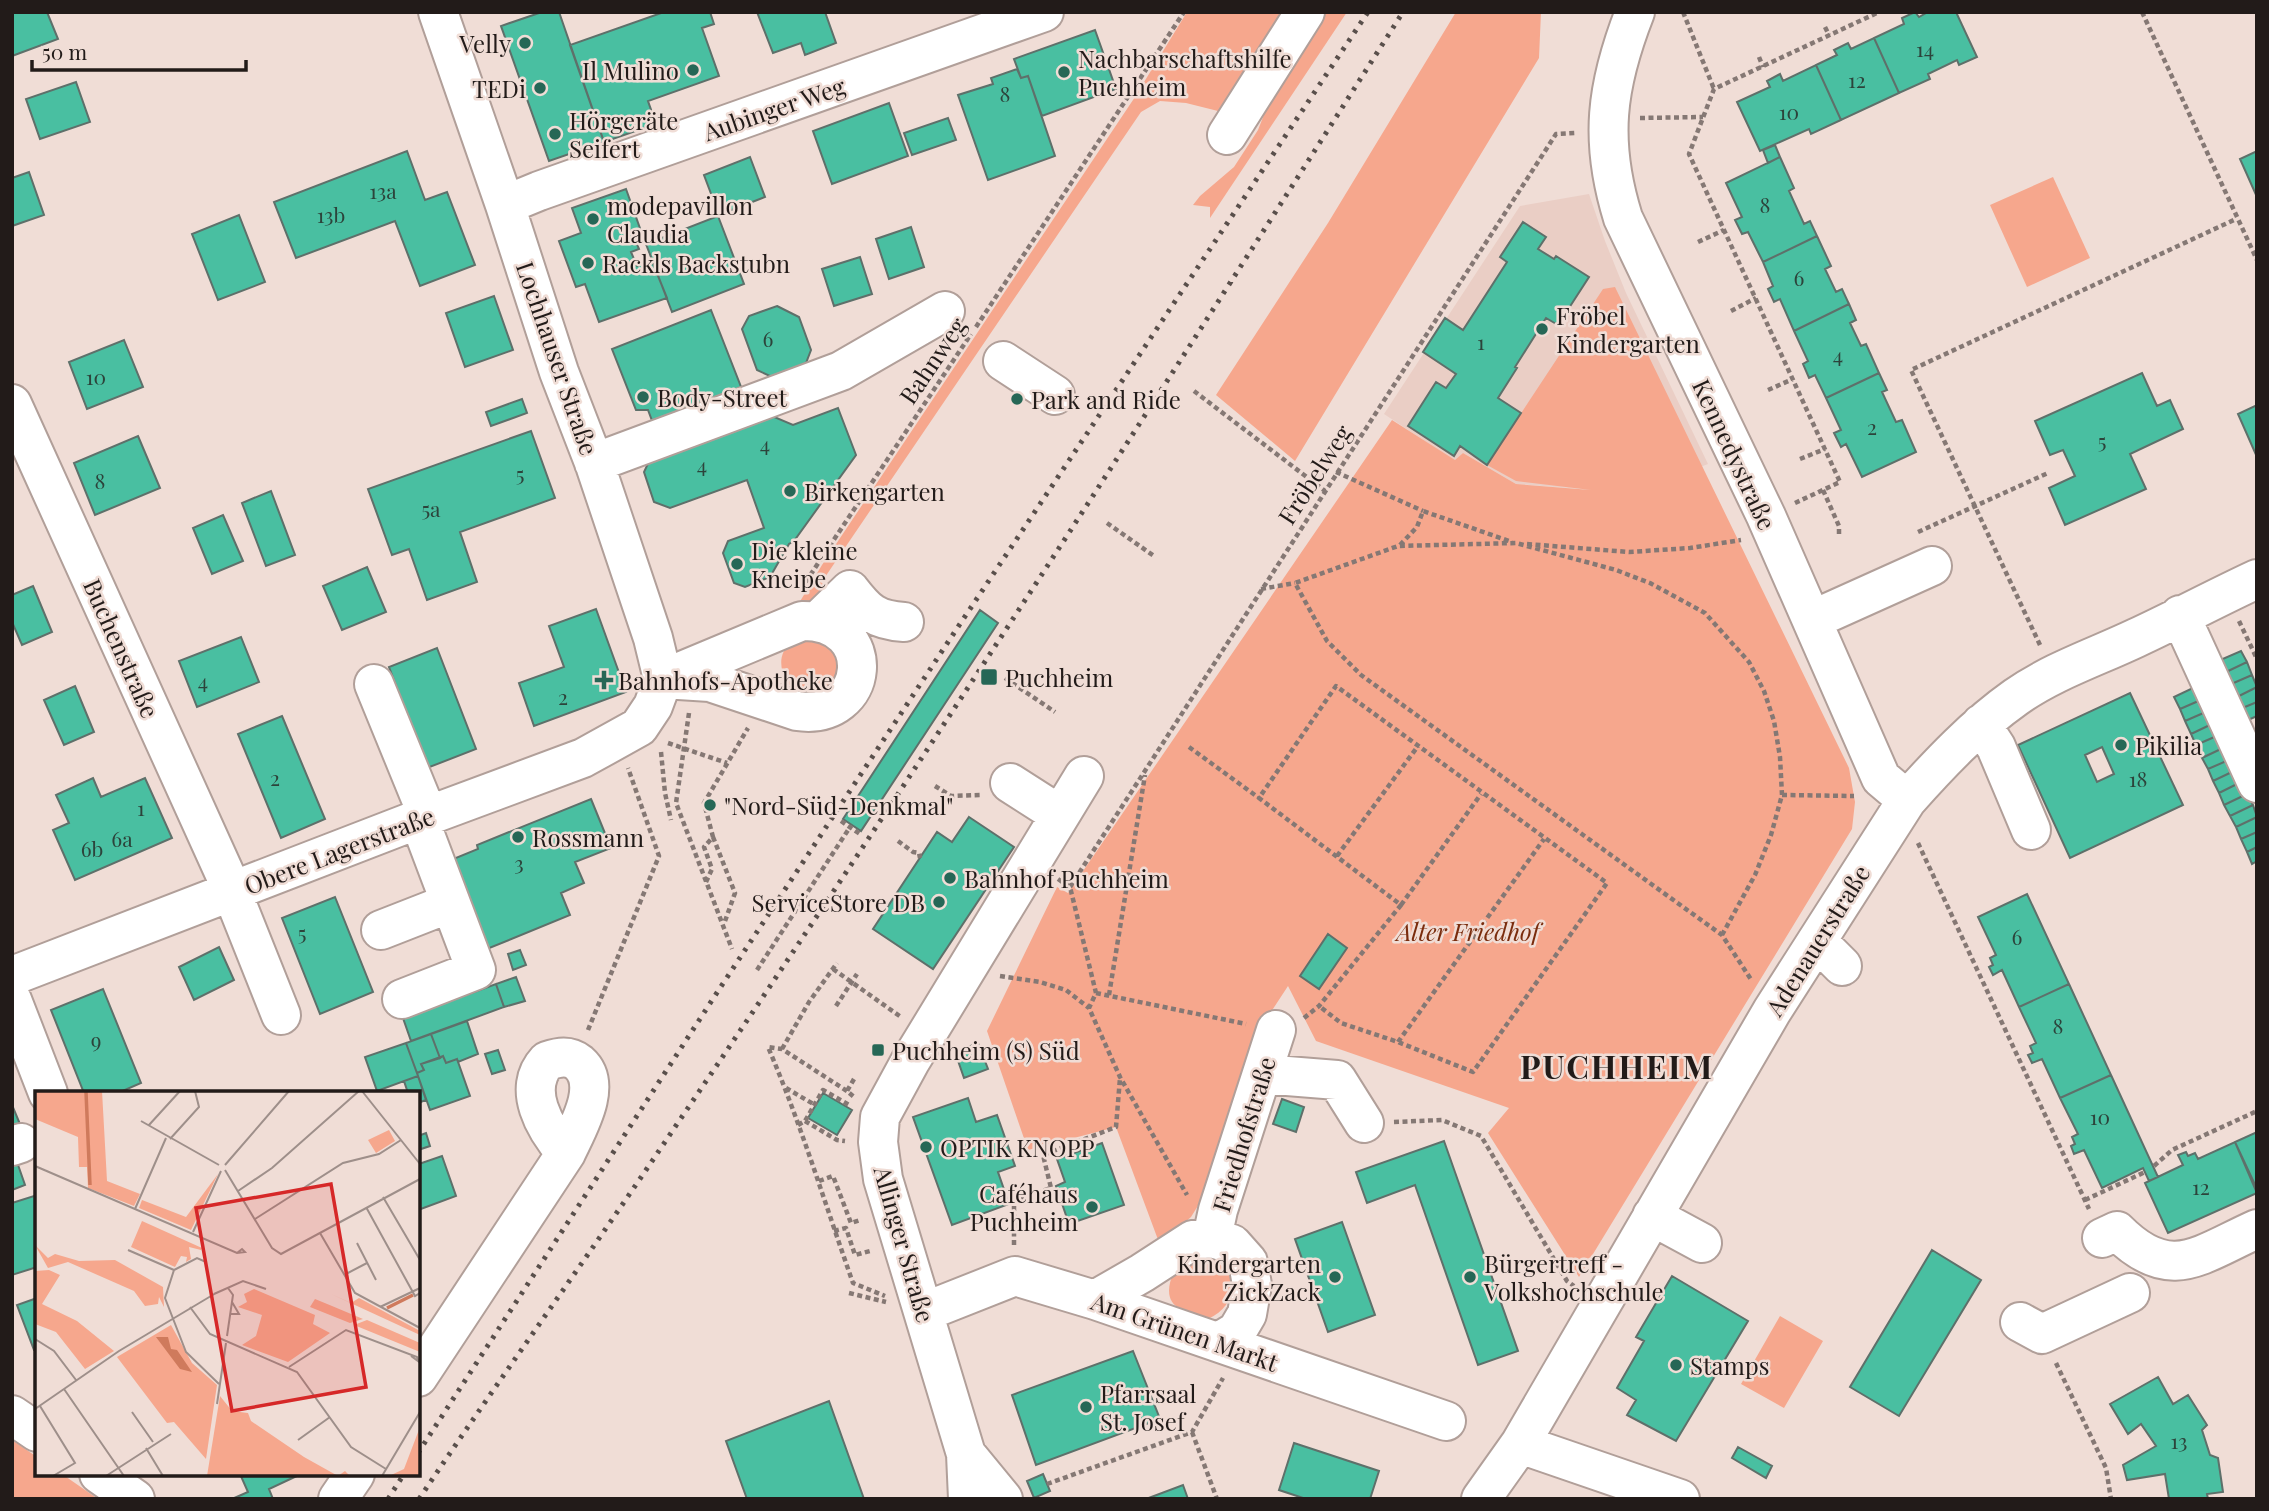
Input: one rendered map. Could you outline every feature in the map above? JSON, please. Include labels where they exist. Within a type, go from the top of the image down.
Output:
[{"type":"street","name":"Lochhauser Straße","points":[[438,12],[559,372],[594,463],[653,638],[669,695]]},
{"type":"street","name":"Aubinger Weg","points":[[505,205],[1005,19],[1044,12]]},
{"type":"street","points":[[1227,135],[1305,12]]},
{"type":"street","name":"Kennedystraße","points":[[1635,12],[1621,47],[1608,119],[1608,150],[1614,189],[1623,218],[1770,525],[1895,798]]},
{"type":"street","points":[[594,463],[841,371],[945,311]]},
{"type":"street","points":[[1003,361],[1055,396]]},
{"type":"street","name":"Buchenstraße","points":[[12,404],[232,891],[281,1015]]},
{"type":"street","points":[[1812,620],[1925,549]]},
{"type":"street","name":"Adenauerstraße","points":[[1481,1499],[1520,1444],[1772,1011],[1829,954],[1895,798],[1933,771],[1981,724],[2053,674],[2138,637],[2257,579]]},
{"type":"street","points":[[669,695],[801,613],[850,590],[864,608],[896,633],[855,680]]},
{"type":"street","points":[[669,695],[710,682],[797,711],[819,712],[839,704],[851,690],[855,680],[858,665],[854,650],[846,636],[834,626],[801,613]]},
{"type":"street","points":[[797,711],[784,705],[774,694],[767,681],[765,666],[767,651],[775,637],[801,613]]},
{"type":"street","points":[[2180,615],[2257,783]]},
{"type":"street","points":[[374,684],[424,817],[450,903],[476,970],[402,999]]},
{"type":"street","name":"Obere Lagerstraße","points":[[12,976],[583,758],[639,726],[669,695]]},
{"type":"street","points":[[1981,724],[1996,747],[2031,830]]},
{"type":"street","name":"Allinger Straße","points":[[968,1499],[966,1454],[883,1179],[878,1142],[880,1117],[911,1060],[1084,776]]},
{"type":"street","points":[[1000,789],[1059,815]]},
{"type":"street","points":[[380,930],[450,903]]},
{"type":"street","points":[[12,1000],[47,1091]]},
{"type":"street","name":"Friedhofstraße","points":[[1212,1238],[1218,1210],[1276,1030]]},
{"type":"street","points":[[420,1374],[566,1153],[590,1090],[585,1069],[576,1060],[566,1057],[547,1061],[537,1075],[535,1087],[540,1112],[548,1129],[566,1153]]},
{"type":"street","points":[[1262,1074],[1338,1080],[1364,1123]]},
{"type":"street","points":[[1652,1216],[1702,1244]]},
{"type":"street","points":[[2102,1238],[2116,1231],[2134,1249],[2154,1259],[2179,1262],[2257,1229]]},
{"type":"street","name":"Friedhofstraße","points":[[1095,1300],[1194,1240],[1212,1238],[1232,1244],[1248,1262],[1252,1284],[1247,1314],[1228,1345]]},
{"type":"street","points":[[924,1312],[1015,1276]]},
{"type":"street","name":"Am Grünen Markt","points":[[1015,1276],[1095,1300],[1446,1420]]},
{"type":"street","points":[[2031,1328],[2130,1293]]},
{"type":"street","points":[[12,1415],[35,1431]]},
{"type":"street","points":[[1520,1444],[1680,1499]]},
{"type":"street","name":"Allinger Straße","points":[[966,1454],[1003,1499]]},
{"type":"street","points":[[102,1476],[135,1499]]},
{"type":"street","points":[[338,1499],[354,1476]]},
{"type":"path","name":"Bahnweg","points":[[801,613],[1184,12]]},
{"type":"path","points":[[1260,590],[1294,583],[1398,546],[1516,543],[1629,552],[1690,548],[1770,525],[1840,482],[1689,154],[1714,89],[1684,12]]},
{"type":"path","points":[[1714,89],[1879,12]]},
{"type":"path","points":[[2142,12],[2235,219],[2257,260]]},
{"type":"path","points":[[1825,27],[1829,36]]},
{"type":"path","points":[[1759,57],[1763,66]]},
{"type":"path","points":[[1608,119],[1703,117]]},
{"type":"path","name":"Fröbelweg","points":[[1096,993],[1069,887],[1556,134],[1589,132],[1593,119],[1608,119]]},
{"type":"path","points":[[2053,674],[1911,370],[2235,219]]},
{"type":"path","points":[[1698,242],[1724,230]]},
{"type":"path","points":[[1731,311],[1756,298]]},
{"type":"path","points":[[1768,390],[1793,379]]},
{"type":"path","points":[[1194,391],[1325,491]]},
{"type":"path","points":[[1800,459],[1825,449]]},
{"type":"path","points":[[1336,472],[1423,512],[1516,543],[1616,570],[1650,583],[1705,614],[1749,662],[1764,691],[1774,721],[1782,795],[1755,874],[1722,935]]},
{"type":"path","points":[[1925,549],[1975,506],[2048,473]]},
{"type":"path","points":[[1823,490],[1839,526],[1839,534]]},
{"type":"path","points":[[1398,546],[1417,527],[1423,512]]},
{"type":"path","points":[[1107,523],[1154,556]]},
{"type":"path","points":[[1294,583],[1327,640],[1361,676],[1722,935],[1772,1011]]},
{"type":"path","points":[[1006,678],[1055,712]]},
{"type":"path","points":[[1259,798],[1336,687],[1607,883],[1473,1072],[1341,1023],[1319,1006]]},
{"type":"path","points":[[669,695],[682,749],[676,803],[732,949]]},
{"type":"path","points":[[669,695],[660,739],[664,793],[671,820]]},
{"type":"path","points":[[723,925],[735,893],[713,836],[704,803],[754,717]]},
{"type":"path","points":[[1337,856],[1418,746]]},
{"type":"path","points":[[1189,747],[1401,905]]},
{"type":"path","points":[[682,749],[727,763]]},
{"type":"path","points":[[576,1060],[659,856],[627,764]]},
{"type":"path","points":[[1110,995],[1146,771]]},
{"type":"path","points":[[935,786],[951,796],[1000,789]]},
{"type":"path","points":[[1089,1009],[1096,993],[1276,1030],[1304,1018],[1319,1006],[1401,905],[1481,794]]},
{"type":"path","points":[[1782,795],[1895,798],[2102,1238]]},
{"type":"path","points":[[841,821],[860,834]]},
{"type":"path","points":[[757,970],[850,827]]},
{"type":"path","points":[[706,882],[712,870],[704,847],[713,836]]},
{"type":"path","points":[[1398,1042],[1544,839]]},
{"type":"path","points":[[898,841],[913,852]]},
{"type":"path","points":[[782,1049],[809,1002],[837,963]]},
{"type":"path","points":[[833,969],[901,1017]]},
{"type":"path","points":[[836,1006],[857,974]]},
{"type":"path","points":[[992,975],[1040,982],[1066,990],[1089,1009],[1121,1077],[1212,1238]]},
{"type":"path","points":[[847,1091],[782,1049],[768,1047],[819,1181],[853,1283]]},
{"type":"path","points":[[1015,1276],[1014,1199],[1051,1188],[1043,1154],[1116,1127],[1121,1077]]},
{"type":"path","points":[[785,1088],[815,1105]]},
{"type":"path","points":[[797,1125],[804,1121],[823,1090],[851,1107]]},
{"type":"path","points":[[2154,1166],[2172,1150],[2257,1111]]},
{"type":"path","points":[[1364,1123],[1442,1119],[1481,1136],[1567,1281],[1601,1305]]},
{"type":"path","points":[[804,1121],[837,1140]]},
{"type":"path","points":[[2085,1200],[2145,1172]]},
{"type":"path","points":[[819,1181],[833,1176],[844,1206]]},
{"type":"path","points":[[834,1231],[846,1228],[855,1255]]},
{"type":"path","points":[[2031,1328],[2106,1468],[2111,1499]]},
{"type":"path","points":[[1047,1484],[1192,1432],[1229,1367],[1228,1345]]},
{"type":"path","points":[[1192,1432],[1217,1499]]},
{"type":"shaded area","name":"Fröbel Kindergarten","points":[[1589,194],[1626,293],[1708,464],[1633,493],[1516,484],[1463,453],[1455,461],[1384,414],[1520,206]]},
{"type":"green space","points":[[1187,12],[1294,12],[1226,113],[1186,103],[1160,101],[1141,112],[821,583],[835,587],[819,605],[796,608],[822,565],[1133,100]]},
{"type":"green space","points":[[1322,12],[1347,12],[1210,218],[1210,207],[1193,205],[1234,167],[1258,130],[1269,102]]},
{"type":"green space","points":[[1456,12],[1541,12],[1539,58],[1295,461],[1216,395],[1328,223]]},
{"type":"green space","points":[[2053,177],[2090,258],[2027,287],[1990,205]]},
{"type":"green space","name":"Alter Friedhof","points":[[1615,287],[1849,768],[1855,802],[1852,829],[1579,1277],[1488,1133],[1509,1108],[1316,1041],[1288,986],[1269,1015],[1224,1164],[1191,1217],[1160,1245],[1116,1127],[1028,1150],[987,1031],[1057,887],[1068,893],[1392,420],[1455,460],[1463,453],[1516,484],[1591,490],[1516,481],[1487,465],[1603,289]]},
{"type":"green space","points":[[809,636],[835,648],[839,677],[825,692],[797,692],[787,682],[782,668],[781,661],[786,648],[794,641]]},
{"type":"green space","points":[[1199,1257],[1222,1266],[1229,1274],[1232,1284],[1227,1304],[1208,1319],[1181,1310],[1171,1299],[1169,1292],[1174,1271]]},
{"type":"green space","points":[[1780,1316],[1823,1341],[1784,1408],[1741,1384]]},
{"type":"green space","points":[[12,1440],[35,1456],[35,1476],[65,1476],[98,1499],[12,1499]]},
{"type":"building","points":[[12,12],[47,12],[58,39],[12,56]]},
{"type":"building","points":[[542,12],[559,12],[604,142],[549,161],[501,26]]},
{"type":"building","points":[[664,12],[710,12],[714,24],[702,28],[719,76],[648,101],[656,124],[604,142],[570,45]]},
{"type":"building","points":[[757,12],[825,12],[836,43],[805,55],[801,43],[773,53]]},
{"type":"building","points":[[1915,12],[1919,17],[1928,12],[1956,12],[1977,57],[1959,65],[1957,60],[1928,74],[1930,79],[1899,93],[1874,38],[1904,24],[1902,18]]},
{"type":"building","name":"Nachbarschaftshilfe Puchheim","points":[[1095,30],[1116,89],[1042,116],[1028,76],[1021,78],[1014,59]]},
{"type":"building","points":[[1874,38],[1899,93],[1841,120],[1816,65],[1837,55],[1834,50],[1848,43],[1851,49]]},
{"type":"building","points":[[1816,65],[1841,120],[1811,134],[1809,129],[1760,151],[1737,102],[1770,87],[1767,81],[1780,74],[1783,81]]},
{"type":"building","points":[[1017,69],[1021,78],[1028,76],[1055,156],[988,180],[958,95],[993,84],[991,78]]},
{"type":"building","points":[[76,82],[90,122],[40,139],[26,99]]},
{"type":"building","points":[[889,103],[908,156],[832,184],[813,131]]},
{"type":"building","points":[[948,118],[956,140],[912,155],[904,133]]},
{"type":"building","points":[[1775,145],[1780,157],[1768,163],[1763,150]]},
{"type":"building","points":[[407,151],[425,200],[447,192],[475,265],[420,286],[395,221],[296,258],[274,202]]},
{"type":"building","points":[[2257,151],[2257,197],[2240,159]]},
{"type":"building","points":[[750,157],[765,197],[719,215],[704,175]]},
{"type":"building","points":[[1780,157],[1794,188],[1789,191],[1804,224],[1810,221],[1817,236],[1763,262],[1748,232],[1742,234],[1735,220],[1742,217],[1726,183]]},
{"type":"building","points":[[29,172],[44,215],[12,226],[12,178]]},
{"type":"building","points":[[626,189],[642,234],[634,237],[639,249],[631,252],[637,266],[652,261],[667,298],[599,322],[585,284],[576,287],[559,241],[581,233],[572,208]]},
{"type":"building","points":[[239,215],[265,282],[218,300],[192,234]]},
{"type":"building","points":[[718,216],[744,284],[672,312],[646,244]]},
{"type":"building","points":[[1523,222],[1546,237],[1538,249],[1554,259],[1556,256],[1589,277],[1558,325],[1546,318],[1498,398],[1521,413],[1487,465],[1460,446],[1454,456],[1408,426],[1436,382],[1446,388],[1456,374],[1423,352],[1445,318],[1463,330],[1507,262],[1500,257]]},
{"type":"building","points":[[911,227],[924,267],[889,279],[876,239]]},
{"type":"building","points":[[1817,236],[1831,266],[1825,269],[1836,292],[1842,289],[1849,304],[1794,331],[1780,299],[1774,302],[1768,289],[1773,286],[1763,262]]},
{"type":"building","points":[[860,257],[872,294],[834,306],[822,269]]},
{"type":"building","points":[[494,296],[513,350],[465,367],[446,313]]},
{"type":"building","points":[[1849,304],[1856,320],[1850,323],[1861,346],[1866,344],[1879,373],[1826,398],[1815,375],[1809,378],[1803,364],[1808,361],[1794,331]]},
{"type":"building","points":[[777,306],[799,317],[811,350],[806,363],[772,377],[757,370],[742,329],[749,316]]},
{"type":"building","points":[[711,310],[743,392],[654,426],[648,410],[636,410],[612,349]]},
{"type":"building","points":[[124,340],[143,387],[87,409],[69,362]]},
{"type":"building","points":[[1879,373],[1887,390],[1882,392],[1896,422],[1902,420],[1916,452],[1862,477],[1846,444],[1841,447],[1834,433],[1841,430],[1826,398]]},
{"type":"building","points":[[2142,373],[2157,406],[2170,400],[2183,429],[2130,454],[2146,489],[2065,525],[2049,488],[2075,476],[2063,450],[2050,455],[2035,421]]},
{"type":"building","points":[[522,399],[527,413],[491,426],[486,412]]},
{"type":"building","points":[[2257,405],[2257,457],[2238,414]]},
{"type":"building","name":"Birkengarten","points":[[838,408],[856,455],[794,541],[789,544],[770,577],[745,587],[734,583],[723,553],[728,541],[764,528],[747,480],[670,508],[654,502],[644,472],[652,455],[765,413],[793,425]]},
{"type":"building","points":[[531,431],[555,498],[460,532],[477,582],[427,600],[409,549],[392,555],[368,489]]},
{"type":"building","points":[[138,436],[160,488],[95,515],[74,463]]},
{"type":"building","points":[[271,491],[295,555],[266,566],[242,503]]},
{"type":"building","points":[[223,515],[243,561],[212,574],[193,528]]},
{"type":"building","points":[[367,567],[386,612],[342,630],[323,586]]},
{"type":"building","points":[[33,586],[52,632],[22,645],[12,622],[12,595]]},
{"type":"building","points":[[596,609],[626,692],[534,726],[519,683],[564,667],[549,626]]},
{"type":"building","points":[[980,610],[998,623],[861,831],[843,819]]},
{"type":"building","points":[[241,637],[259,682],[197,707],[179,661]]},
{"type":"building","points":[[437,648],[476,749],[427,768],[389,667]]},
{"type":"building","points":[[2241,651],[2247,662],[2224,673],[2218,661]]},
{"type":"building","points":[[2247,662],[2252,675],[2229,685],[2224,673]]},
{"type":"building","points":[[2252,675],[2257,687],[2235,698],[2229,685]]},
{"type":"building","points":[[75,686],[94,732],[64,745],[44,700]]},
{"type":"building","points":[[2197,686],[2203,699],[2180,709],[2174,697]]},
{"type":"building","points":[[2257,687],[2257,702],[2240,709],[2235,698]]},
{"type":"building","points":[[2130,693],[2183,805],[2070,858],[2018,745]],"holes":[[[2102,747],[2114,774],[2097,782],[2085,755]]]},
{"type":"building","points":[[2203,699],[2208,711],[2185,721],[2180,709]]},
{"type":"building","points":[[2257,702],[2257,716],[2246,721],[2240,709]]},
{"type":"building","points":[[2208,711],[2214,723],[2191,734],[2185,721]]},
{"type":"building","points":[[282,716],[325,819],[281,838],[238,734]]},
{"type":"building","points":[[2214,723],[2219,735],[2196,745],[2191,734]]},
{"type":"building","points":[[2219,735],[2225,747],[2202,758],[2196,745]]},
{"type":"building","points":[[2225,747],[2231,759],[2208,769],[2202,758]]},
{"type":"building","points":[[2231,759],[2236,770],[2213,781],[2208,769]]},
{"type":"building","points":[[2236,770],[2241,782],[2219,793],[2213,781]]},
{"type":"building","points":[[93,778],[101,797],[145,778],[172,838],[75,880],[53,830],[69,823],[56,795]]},
{"type":"building","points":[[2241,782],[2247,794],[2224,805],[2219,793]]},
{"type":"building","points":[[2247,794],[2253,805],[2230,816],[2224,805]]},
{"type":"building","points":[[591,799],[611,848],[575,862],[584,883],[561,893],[570,915],[482,951],[446,862],[478,849],[477,845]]},
{"type":"building","points":[[2253,805],[2257,817],[2236,827],[2230,816]]},
{"type":"building","name":"Bahnhof Puchheim","points":[[969,817],[1014,847],[933,969],[873,929],[937,832],[952,842]]},
{"type":"building","points":[[2257,817],[2257,832],[2241,839],[2236,827]]},
{"type":"building","points":[[2257,832],[2257,847],[2247,852],[2241,839]]},
{"type":"building","points":[[2257,847],[2257,861],[2252,864],[2247,852]]},
{"type":"building","points":[[2027,894],[2069,984],[2019,1007],[2002,970],[1993,975],[1989,967],[1993,965],[1990,958],[1996,955],[1978,917]]},
{"type":"building","points":[[335,897],[373,992],[320,1014],[282,918]]},
{"type":"building","points":[[1328,934],[1347,948],[1319,989],[1300,976]]},
{"type":"building","points":[[219,947],[234,980],[194,1000],[179,967]]},
{"type":"building","points":[[520,950],[526,965],[513,970],[508,954]]},
{"type":"building","points":[[516,977],[525,1001],[504,1007],[496,984]]},
{"type":"building","points":[[496,984],[504,1007],[411,1041],[403,1018]]},
{"type":"building","points":[[2069,984],[2111,1075],[2060,1098],[2042,1059],[2032,1063],[2028,1055],[2033,1053],[2030,1046],[2036,1043],[2019,1007]]},
{"type":"building","points":[[103,989],[141,1083],[123,1091],[83,1091],[51,1010]]},
{"type":"building","points":[[467,1021],[478,1054],[458,1062],[457,1059],[446,1063],[443,1056],[440,1058],[431,1034]]},
{"type":"building","points":[[431,1034],[440,1058],[421,1064],[424,1070],[417,1073],[406,1043]]},
{"type":"building","points":[[406,1043],[418,1076],[377,1091],[365,1057]]},
{"type":"building","points":[[978,1043],[988,1069],[964,1078],[955,1052]]},
{"type":"building","points":[[498,1050],[505,1070],[492,1074],[485,1054]]},
{"type":"building","points":[[443,1056],[446,1063],[457,1059],[470,1096],[430,1110],[417,1073],[424,1070],[421,1064]]},
{"type":"building","points":[[2111,1075],[2158,1177],[2149,1181],[2143,1168],[2102,1188],[2084,1150],[2074,1154],[2071,1146],[2075,1144],[2072,1137],[2078,1134],[2060,1098]]},
{"type":"building","points":[[418,1076],[426,1100],[420,1102],[420,1091],[407,1091],[404,1081]]},
{"type":"building","points":[[823,1093],[852,1110],[837,1135],[808,1118]]},
{"type":"building","points":[[968,1098],[976,1122],[997,1115],[1015,1166],[998,1172],[1009,1204],[952,1225],[913,1117]]},
{"type":"building","points":[[1282,1099],[1304,1107],[1296,1132],[1273,1124]]},
{"type":"building","points":[[12,1105],[22,1129],[12,1133]]},
{"type":"building","points":[[2257,1132],[2257,1189],[2235,1142]]},
{"type":"building","points":[[426,1133],[430,1146],[420,1149],[420,1135]]},
{"type":"building","name":"Bürgertreff - Volkshochschule","points":[[1444,1141],[1518,1351],[1478,1365],[1415,1185],[1367,1203],[1356,1172]]},
{"type":"building","points":[[2235,1142],[2257,1193],[2168,1233],[2145,1183],[2183,1165],[2178,1155],[2186,1152],[2188,1156],[2195,1153],[2198,1159]]},
{"type":"building","points":[[1102,1143],[1124,1205],[1069,1224],[1056,1186],[1065,1182],[1057,1159]]},
{"type":"building","points":[[442,1156],[456,1196],[420,1209],[420,1164]]},
{"type":"building","points":[[17,1162],[25,1185],[12,1190],[12,1164]]},
{"type":"building","points":[[35,1196],[35,1268],[12,1275],[12,1203]]},
{"type":"building","name":"Kindergarten ZickZack","points":[[1342,1222],[1375,1315],[1328,1332],[1295,1239]]},
{"type":"building","points":[[1932,1250],[1981,1280],[1899,1416],[1850,1387]]},
{"type":"building","name":"Stamps","points":[[1672,1276],[1748,1321],[1676,1441],[1627,1415],[1636,1400],[1617,1388],[1644,1341],[1636,1337]]},
{"type":"building","points":[[35,1299],[35,1350],[34,1350],[17,1305]]},
{"type":"building","name":"Pfarrsaal St. Josef","points":[[1133,1351],[1160,1419],[1036,1465],[1012,1395]]},
{"type":"building","points":[[2158,1377],[2173,1404],[2188,1395],[2207,1425],[2202,1430],[2210,1455],[2218,1458],[2223,1492],[2207,1494],[2208,1499],[2169,1499],[2165,1474],[2127,1480],[2123,1465],[2156,1446],[2141,1424],[2128,1434],[2110,1404]]},
{"type":"building","points":[[829,1401],[864,1499],[747,1499],[726,1441]]},
{"type":"building","points":[[1294,1443],[1379,1471],[1370,1499],[1306,1499],[1279,1490]]},
{"type":"building","points":[[1738,1447],[1772,1466],[1766,1478],[1732,1458]]},
{"type":"building","points":[[1043,1474],[1050,1491],[1034,1498],[1027,1481]]},
{"type":"building","points":[[241,1476],[297,1476],[269,1489],[273,1499],[232,1499],[248,1492]]},
{"type":"building","points":[[1183,1485],[1188,1499],[1146,1499]]},
{"type":"railway","points":[[420,1450],[954,633],[1368,12]]},
{"type":"railway","points":[[419,1499],[642,1176],[951,714],[1403,12]]},
{"type":"railway","points":[[388,1499],[403,1476]]},
{"type":"place","name":"Velly","points":[[525,43]]},
{"type":"place","name":"Il Mulino","points":[[693,70]]},
{"type":"place","name":"Nachbarschaftshilfe Puchheim","points":[[1064,72]]},
{"type":"place","name":"TEDi","points":[[540,88]]},
{"type":"place","name":"Hörgeräte Seifert","points":[[555,134]]},
{"type":"place","name":"modepavillon Claudia","points":[[593,219]]},
{"type":"place","name":"Rackls Backstubn","points":[[588,263]]},
{"type":"place","name":"Fröbel Kindergarten","points":[[1542,329]]},
{"type":"place","name":"Body-Street","points":[[643,397]]},
{"type":"place","name":"Park and Ride","points":[[1017,399]]},
{"type":"place","name":"Birkengarten","points":[[790,491]]},
{"type":"place","name":"Die kleine Kneipe","points":[[737,564]]},
{"type":"place","name":"Puchheim","points":[[989,677]]},
{"type":"place","name":"Bahnhofs-Apotheke","points":[[604,680]]},
{"type":"place","name":"Pikilia","points":[[2121,745]]},
{"type":"place","name":"\"Nord-Süd-Denkmal\"","points":[[710,805]]},
{"type":"place","name":"Rossmann","points":[[518,837]]},
{"type":"place","name":"Bahnhof Puchheim","points":[[950,878]]},
{"type":"place","name":"ServiceStore DB","points":[[939,902]]},
{"type":"place","name":"Puchheim (S) Süd","points":[[878,1050]]},
{"type":"place","name":"OPTIK KNOPP","points":[[926,1147]]},
{"type":"place","name":"Caféhaus Puchheim","points":[[1092,1207]]},
{"type":"place","name":"Kindergarten ZickZack","points":[[1335,1277]]},
{"type":"place","name":"Bürgertreff - Volkshochschule","points":[[1470,1277]]},
{"type":"place","name":"Stamps","points":[[1676,1365]]},
{"type":"place","name":"Pfarrsaal St. Josef","points":[[1086,1407]]},
{"type":"district","name":"PUCHHEIM","points":[[1617,1065]]}]
